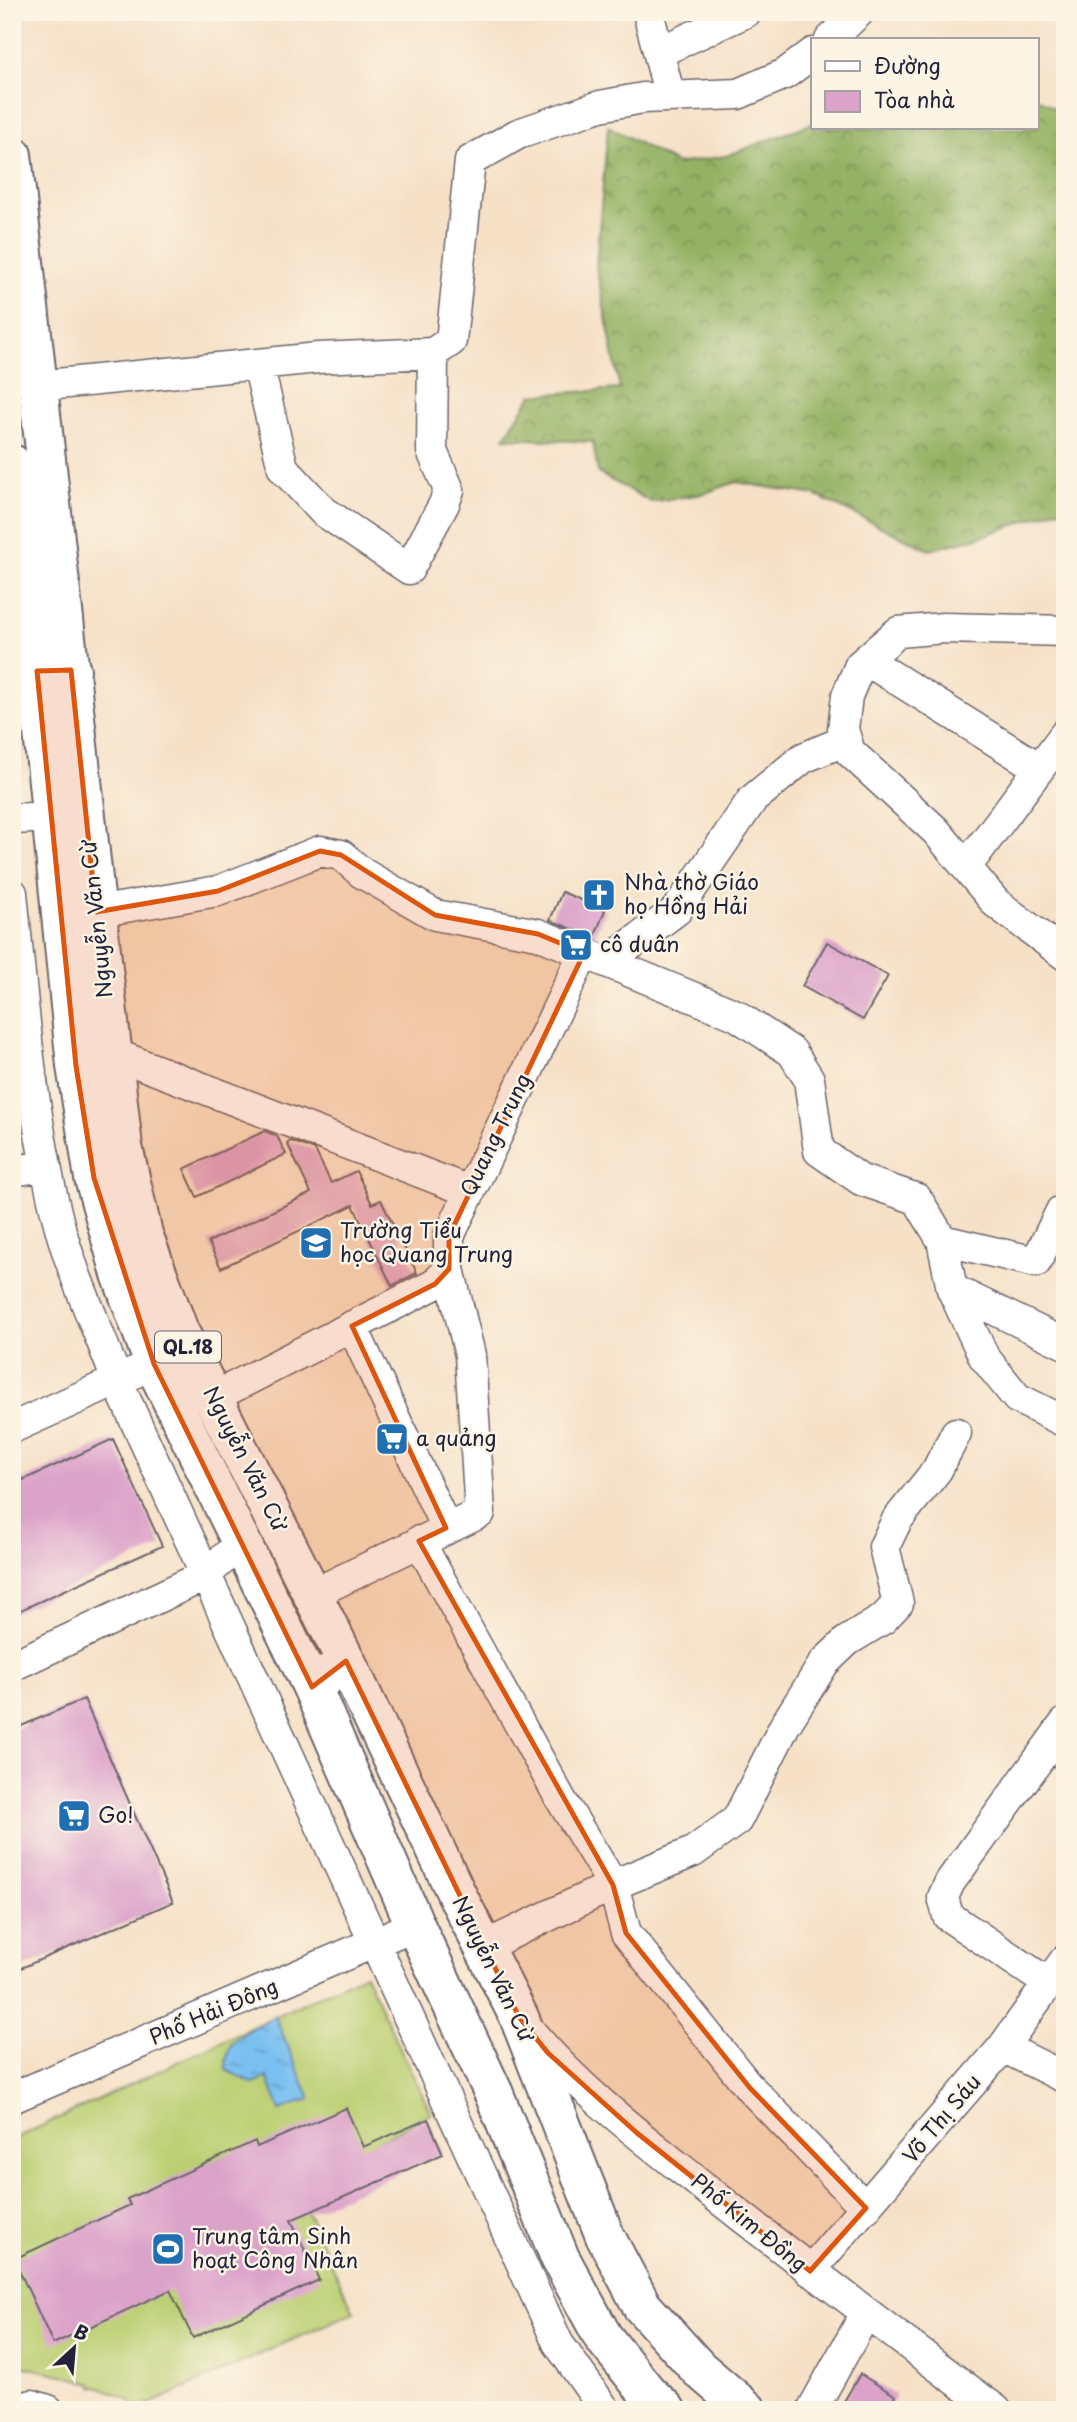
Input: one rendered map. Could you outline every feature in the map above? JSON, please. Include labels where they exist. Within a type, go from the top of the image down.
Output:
[{"type":"main road","name":"Nguyễn Văn Cừ","points":[[12,155],[37,386],[54,670],[52,817],[76,1066],[94,1178],[121,1273],[154,1364],[312,1687],[415,1925],[494,2094],[560,2258],[603,2337],[647,2392],[666,2410]]},
{"type":"main road","name":"Nguyễn Văn Cừ","points":[[12,464],[54,670],[96,912],[123,1147],[143,1234],[179,1331],[313,1594],[519,2017],[605,2236],[642,2306],[699,2369],[747,2410]]},
{"type":"main road","points":[[312,1687],[346,1661]]},
{"type":"street","points":[[648,12],[670,97]]},
{"type":"street","points":[[659,52],[746,12]]},
{"type":"street","points":[[832,38],[856,13]]},
{"type":"street","points":[[37,386],[258,364],[433,353],[451,341],[470,161],[518,134],[600,106],[670,97],[738,94],[785,74],[811,54]]},
{"type":"street","points":[[258,364],[283,468],[323,511],[409,569],[444,505],[449,490],[432,451],[433,353]]},
{"type":"street","points":[[1064,632],[944,628],[898,632],[860,665],[847,696],[844,741],[859,762],[936,831],[996,903],[1065,955]]},
{"type":"street","points":[[866,660],[1039,768]]},
{"type":"street","points":[[966,867],[1065,734]]},
{"type":"street","points":[[596,957],[677,910],[752,800],[775,778],[803,758],[844,741]]},
{"type":"street","points":[[12,819],[52,817]]},
{"type":"street","points":[[96,912],[218,891],[320,851],[341,855],[362,873],[435,915],[538,934],[736,1015],[793,1052],[809,1079],[819,1151],[861,1180],[917,1199],[942,1240],[953,1289],[984,1357],[1017,1398],[1065,1422]]},
{"type":"street","points":[[12,893],[30,1069],[23,1100],[46,1166],[59,1223],[117,1381],[204,1576],[280,1732],[558,2343],[605,2410]]},
{"type":"street","name":"Quang Trung","points":[[446,1528],[480,1513],[470,1355],[449,1269],[449,1236],[468,1191],[596,957]]},
{"type":"street","points":[[112,1053],[468,1191]]},
{"type":"street","points":[[30,1069],[76,1066]]},
{"type":"street","points":[[12,1171],[46,1166]]},
{"type":"street","points":[[942,1240],[1036,1262],[1061,1211]]},
{"type":"street","points":[[214,1397],[435,1284],[449,1269]]},
{"type":"street","points":[[953,1289],[1065,1344]]},
{"type":"street","points":[[313,1594],[446,1528],[352,1326]]},
{"type":"street","points":[[12,1428],[154,1364]]},
{"type":"street","points":[[483,1947],[613,1885],[693,1852],[737,1820],[785,1726],[824,1663],[847,1641],[883,1619],[898,1603],[884,1547],[897,1520],[937,1470],[956,1433]]},
{"type":"street","points":[[419,1541],[560,1798],[613,1885],[626,1933],[750,2088],[866,2208]]},
{"type":"street","points":[[12,1666],[204,1576],[241,1542]]},
{"type":"street","points":[[1056,1971],[948,1916],[943,1897],[950,1882],[1065,1723]]},
{"type":"street","name":"Phố Hải Đông","points":[[12,2098],[415,1925]]},
{"type":"street","name":"Võ Thị Sáu","points":[[810,2271],[1003,2047],[1056,1971]]},
{"type":"street","name":"Phố Kim Đồng","points":[[519,2017],[548,2053],[637,2133],[810,2271],[996,2410]]},
{"type":"street","points":[[1003,2047],[1065,2078]]},
{"type":"street","points":[[812,2410],[866,2313]]},
{"type":"street","points":[[17,2410],[32,2405],[48,2410]]},
{"type":"highlighted area","points":[[71,670],[96,912],[218,891],[320,851],[341,855],[435,915],[538,934],[584,953],[449,1236],[449,1269],[435,1284],[352,1326],[446,1528],[419,1541],[613,1885],[626,1933],[750,2088],[866,2208],[810,2271],[637,2133],[548,2053],[519,2017],[346,1661],[312,1687],[154,1364],[94,1178],[76,1066],[37,671]]},
{"type":"green space","points":[[1038,99],[1065,114],[1065,507],[980,537],[929,550],[815,495],[736,482],[702,494],[651,502],[598,473],[593,442],[504,438],[532,395],[620,389],[596,266],[608,126],[677,164],[726,156],[811,124],[811,130],[1038,130]]},
{"type":"green space","name":"Trung tâm Sinh hoạt Công Nhân","points":[[365,1974],[431,2113],[295,2186],[354,2312],[139,2409],[127,2398],[98,2386],[94,2388],[92,2384],[63,2375],[12,2364],[12,2140]]},
{"type":"water","points":[[275,2016],[310,2099],[280,2110],[267,2077],[254,2084],[226,2070],[229,2049],[234,2042],[247,2031]]},
{"type":"building","points":[[562,892],[605,910],[594,938],[550,920]]},
{"type":"building","points":[[827,942],[888,976],[863,1020],[802,986]]},
{"type":"building","points":[[265,1131],[277,1136],[286,1154],[197,1197],[184,1169]]},
{"type":"building","points":[[291,1141],[315,1150],[331,1183],[356,1171],[372,1204],[381,1200],[417,1273],[392,1286],[353,1205],[221,1268],[208,1242],[311,1193],[287,1143]]},
{"type":"building","points":[[113,1439],[162,1546],[12,1614],[12,1485]]},
{"type":"building","name":"Go!","points":[[84,1699],[173,1902],[12,1972],[12,1730]]},
{"type":"building","points":[[346,2108],[363,2147],[428,2119],[443,2154],[291,2220],[319,2280],[193,2338],[170,2290],[53,2344],[14,2259],[130,2205],[127,2199],[255,2141],[257,2147]]},
{"type":"building","points":[[860,2374],[896,2396],[888,2410],[839,2410]]},
{"type":"place","name":"Nhà thờ Giáo họ Hồng Hải","points":[[599,895]]},
{"type":"place","name":"cô duân","points":[[576,945]]},
{"type":"place","name":"Trường Tiểu học Quang Trung","points":[[316,1243]]},
{"type":"place","name":"a quảng","points":[[392,1439]]},
{"type":"place","name":"Go!","points":[[74,1816]]},
{"type":"place","name":"Trung tâm Sinh hoạt Công Nhân","points":[[168,2249]]}]
